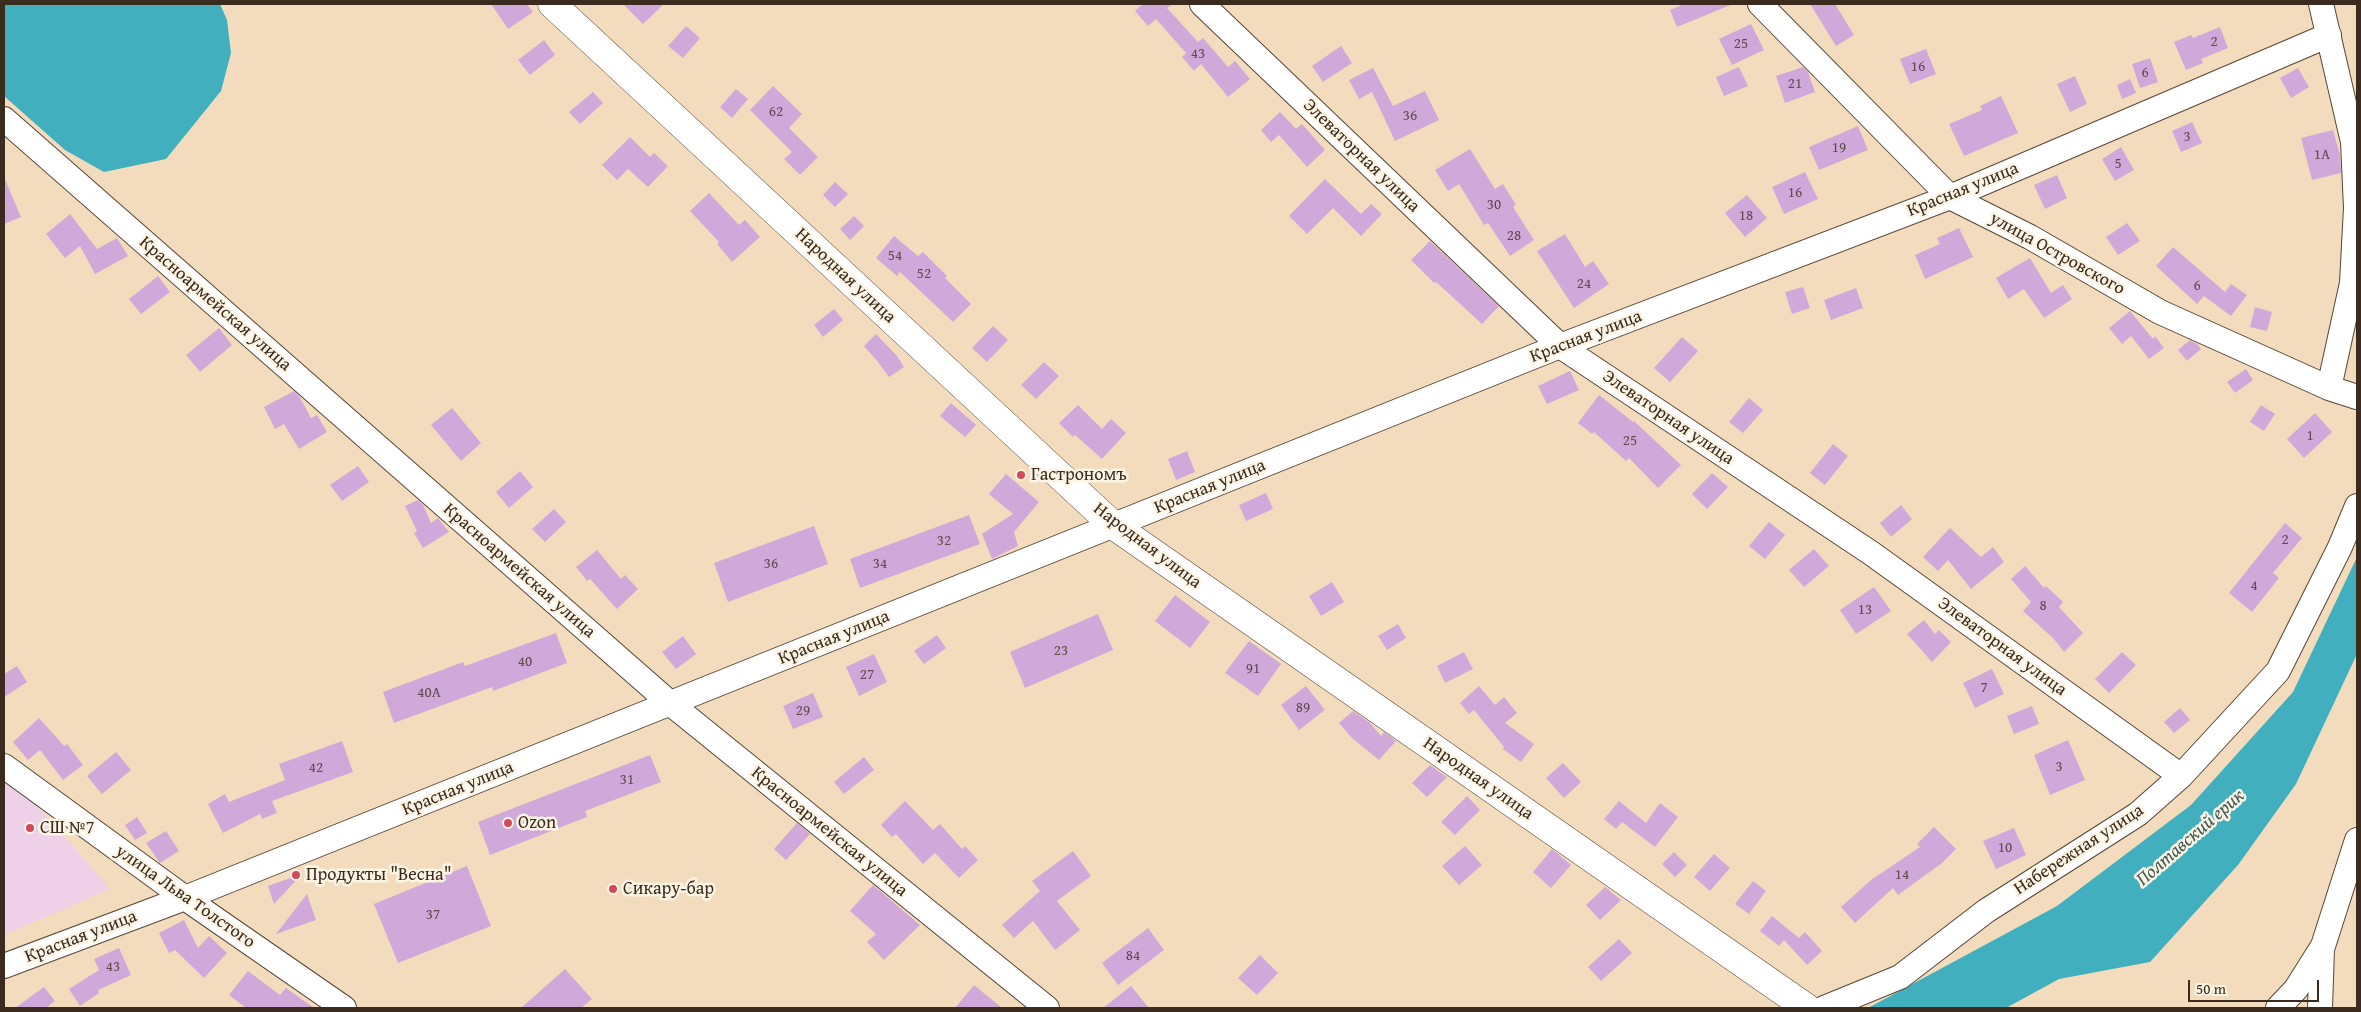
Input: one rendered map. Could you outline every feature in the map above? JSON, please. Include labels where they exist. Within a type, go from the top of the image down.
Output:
[{"type":"main road","name":"Народная улица","points":[[552,4],[1113,525],[1807,1008]]},
{"type":"street","name":"Элеваторная улица","points":[[1202,4],[1560,346],[1871,553],[2181,776]]},
{"type":"street","name":"улица Островского","points":[[1760,4],[1950,197],[2030,237],[2160,312],[2329,388],[2357,397]]},
{"type":"street","points":[[2321,4],[2352,142],[2356,208],[2352,282],[2329,388]]},
{"type":"street","name":"Красная улица","points":[[4,966],[185,898],[1560,346],[1950,197],[2329,35]]},
{"type":"street","name":"Красноармейская улица","points":[[4,119],[671,704],[1047,1008]]},
{"type":"street","name":"Набережная улица","points":[[1824,1008],[1900,977],[1986,910],[2138,814],[2181,776],[2278,672],[2340,547],[2357,506]]},
{"type":"street","name":"улица Льва Толстого","points":[[4,766],[185,898],[344,1008]]},
{"type":"street","points":[[2278,1008],[2296,989],[2322,946],[2357,840]]},
{"type":"street","points":[[2320,1008],[2322,946]]},
{"type":"shaded area","name":"СШ №7","points":[[4,767],[110,889],[4,935]]},
{"type":"water","points":[[4,4],[220,4],[227,20],[231,53],[221,91],[166,159],[104,172],[65,150],[4,96]]},
{"type":"water","name":"Полтавский ерик","points":[[2357,557],[2357,654],[2296,784],[2238,865],[2150,962],[2059,979],[2006,1008],[1868,1008],[2057,906],[2191,805],[2293,692]]},
{"type":"building","points":[[491,4],[527,4],[533,12],[508,29]]},
{"type":"building","points":[[623,4],[664,4],[643,24]]},
{"type":"building","points":[[1143,4],[1173,4],[1167,8],[1198,42],[1203,38],[1228,67],[1235,61],[1250,79],[1228,97],[1201,64],[1194,71],[1182,57],[1186,53],[1156,19],[1148,26],[1135,11]]},
{"type":"building","points":[[1684,4],[1733,4],[1677,27],[1670,10]]},
{"type":"building","points":[[1810,4],[1835,4],[1854,35],[1836,46]]},
{"type":"building","points":[[1751,24],[1764,50],[1732,65],[1719,39]]},
{"type":"building","points":[[686,26],[700,38],[683,58],[668,46]]},
{"type":"building","points":[[2220,27],[2228,48],[2201,59],[2203,63],[2186,70],[2174,42],[2191,35],[2193,38]]},
{"type":"building","points":[[544,40],[555,55],[530,75],[518,60]]},
{"type":"building","points":[[1341,46],[1352,63],[1323,82],[1312,66]]},
{"type":"building","points":[[1926,49],[1936,74],[1910,84],[1900,59]]},
{"type":"building","points":[[2150,58],[2158,82],[2140,88],[2132,64]]},
{"type":"building","points":[[1739,67],[1748,86],[1724,96],[1716,77]]},
{"type":"building","points":[[1803,67],[1808,72],[1815,92],[1785,103],[1776,76]]},
{"type":"building","points":[[1373,68],[1393,106],[1425,91],[1439,120],[1395,141],[1372,92],[1359,99],[1349,80]]},
{"type":"building","points":[[2298,68],[2309,87],[2291,98],[2280,78]]},
{"type":"building","points":[[2075,76],[2087,104],[2070,112],[2057,84]]},
{"type":"building","points":[[2130,79],[2136,93],[2122,99],[2117,85]]},
{"type":"building","points":[[773,86],[802,114],[789,128],[818,157],[800,175],[784,159],[792,152],[750,110]]},
{"type":"building","points":[[736,89],[748,99],[732,118],[720,107]]},
{"type":"building","points":[[593,92],[603,103],[580,124],[569,112]]},
{"type":"building","points":[[2001,96],[2018,133],[1964,156],[1949,124],[1982,110],[1980,106]]},
{"type":"building","points":[[1280,112],[1296,129],[1302,124],[1325,150],[1307,167],[1279,135],[1271,142],[1261,130]]},
{"type":"building","points":[[2192,122],[2202,143],[2181,152],[2172,131]]},
{"type":"building","points":[[1858,126],[1868,150],[1819,170],[1809,147]]},
{"type":"building","points":[[2333,130],[2340,155],[2341,173],[2312,180],[2301,138]]},
{"type":"building","points":[[630,137],[650,157],[654,153],[668,166],[648,187],[628,169],[617,180],[602,165]]},
{"type":"building","points":[[2121,147],[2134,170],[2115,181],[2102,159]]},
{"type":"building","points":[[1470,149],[1495,189],[1503,184],[1516,205],[1513,207],[1534,240],[1510,256],[1488,223],[1484,225],[1459,184],[1448,191],[1435,170]]},
{"type":"building","points":[[1805,172],[1818,199],[1784,214],[1772,187]]},
{"type":"building","points":[[2057,175],[2067,198],[2045,209],[2034,185]]},
{"type":"building","points":[[4,177],[21,217],[4,224]]},
{"type":"building","points":[[1325,179],[1361,214],[1371,204],[1382,214],[1361,236],[1333,208],[1307,234],[1289,216]]},
{"type":"building","points":[[835,182],[848,194],[835,207],[823,195]]},
{"type":"building","points":[[709,193],[739,225],[745,220],[760,237],[732,262],[717,244],[719,242],[690,211]]},
{"type":"building","points":[[1747,195],[1767,218],[1745,237],[1725,213]]},
{"type":"building","points":[[70,214],[97,249],[117,238],[128,256],[95,274],[80,246],[65,258],[46,234]]},
{"type":"building","points":[[854,216],[864,226],[850,240],[840,229]]},
{"type":"building","points":[[2127,223],[2140,241],[2118,255],[2106,237]]},
{"type":"building","points":[[1959,228],[1973,257],[1925,279],[1915,255],[1940,244],[1937,238]]},
{"type":"building","points":[[1565,234],[1585,267],[1593,261],[1609,284],[1574,308],[1537,251]]},
{"type":"building","points":[[894,236],[918,256],[923,252],[971,304],[953,322],[900,272],[897,276],[876,258]]},
{"type":"building","points":[[1430,241],[1499,306],[1482,324],[1436,282],[1434,283],[1411,260]]},
{"type":"building","points":[[2173,247],[2225,292],[2231,284],[2247,295],[2231,316],[2204,296],[2197,304],[2156,266]]},
{"type":"building","points":[[2030,258],[2051,293],[2063,285],[2072,299],[2044,318],[2024,289],[2008,299],[1996,278]]},
{"type":"building","points":[[158,276],[170,292],[141,314],[129,299]]},
{"type":"building","points":[[1803,287],[1810,308],[1792,314],[1785,292]]},
{"type":"building","points":[[1856,288],[1863,308],[1831,320],[1824,300]]},
{"type":"building","points":[[2255,307],[2272,312],[2267,331],[2250,327]]},
{"type":"building","points":[[834,309],[843,320],[823,337],[814,325]]},
{"type":"building","points":[[2130,311],[2153,339],[2155,336],[2164,348],[2149,359],[2131,336],[2122,344],[2109,328]]},
{"type":"building","points":[[993,326],[1008,340],[987,362],[972,348]]},
{"type":"building","points":[[219,328],[232,345],[200,372],[186,355]]},
{"type":"building","points":[[876,334],[897,356],[904,367],[889,377],[864,346]]},
{"type":"building","points":[[1682,337],[1698,351],[1670,382],[1654,368]]},
{"type":"building","points":[[2190,340],[2201,349],[2187,361],[2178,350]]},
{"type":"building","points":[[1044,362],[1059,376],[1036,399],[1021,385]]},
{"type":"building","points":[[2246,369],[2253,380],[2235,393],[2227,382]]},
{"type":"building","points":[[1570,371],[1579,390],[1547,404],[1538,386]]},
{"type":"building","points":[[294,391],[299,396],[311,418],[317,415],[327,432],[299,449],[284,424],[275,429],[264,407]]},
{"type":"building","points":[[1599,395],[1634,421],[1681,465],[1658,488],[1629,458],[1626,461],[1594,432],[1592,434],[1578,423]]},
{"type":"building","points":[[1749,398],[1763,410],[1743,433],[1729,422]]},
{"type":"building","points":[[951,403],[976,425],[965,437],[940,416]]},
{"type":"building","points":[[1078,405],[1102,429],[1111,419],[1126,433],[1102,459],[1075,435],[1073,437],[1059,423]]},
{"type":"building","points":[[2261,405],[2275,414],[2264,431],[2250,422]]},
{"type":"building","points":[[452,408],[481,443],[461,461],[431,425]]},
{"type":"building","points":[[2315,413],[2332,432],[2304,458],[2287,439]]},
{"type":"building","points":[[1833,444],[1848,456],[1825,485],[1810,473]]},
{"type":"building","points":[[1187,451],[1195,472],[1176,480],[1168,459]]},
{"type":"building","points":[[358,466],[369,482],[342,501],[330,485]]},
{"type":"building","points":[[520,471],[533,487],[509,508],[496,492]]},
{"type":"building","points":[[1712,473],[1728,487],[1707,509],[1692,494]]},
{"type":"building","points":[[1006,474],[1039,502],[1014,532],[1018,546],[992,559],[982,534],[1013,514],[989,494]]},
{"type":"building","points":[[1266,493],[1273,509],[1246,521],[1239,505]]},
{"type":"building","points":[[418,500],[423,505],[431,523],[438,518],[449,532],[423,548],[414,533],[417,531],[405,506]]},
{"type":"building","points":[[1901,505],[1912,519],[1891,537],[1880,523]]},
{"type":"building","points":[[554,509],[566,522],[545,542],[532,529]]},
{"type":"building","points":[[969,515],[980,544],[860,588],[850,559]]},
{"type":"building","points":[[1769,522],[1785,535],[1765,559],[1749,546]]},
{"type":"building","points":[[2285,523],[2302,538],[2273,573],[2279,578],[2252,612],[2229,593]]},
{"type":"building","points":[[814,526],[828,564],[728,602],[714,563]]},
{"type":"building","points":[[1950,528],[1981,557],[1993,547],[2004,562],[1971,589],[1948,560],[1938,571],[1923,557]]},
{"type":"building","points":[[1814,549],[1829,566],[1804,587],[1789,570]]},
{"type":"building","points":[[597,550],[621,579],[625,575],[638,589],[617,609],[590,579],[587,581],[576,567]]},
{"type":"building","points":[[2025,566],[2044,588],[2046,586],[2063,602],[2059,607],[2083,633],[2064,652],[2053,638],[2023,611],[2031,602],[2011,579]]},
{"type":"building","points":[[1332,582],[1344,602],[1321,616],[1309,596]]},
{"type":"building","points":[[1874,587],[1891,611],[1856,634],[1840,610]]},
{"type":"building","points":[[1175,595],[1210,622],[1190,648],[1155,621]]},
{"type":"building","points":[[1098,614],[1113,650],[1025,688],[1010,652]]},
{"type":"building","points":[[1924,620],[1935,634],[1939,630],[1951,642],[1932,662],[1907,634]]},
{"type":"building","points":[[1398,624],[1406,638],[1387,650],[1378,636]]},
{"type":"building","points":[[556,633],[567,663],[493,691],[492,687],[394,723],[383,692],[463,662],[465,666]]},
{"type":"building","points":[[937,635],[946,648],[924,664],[914,651]]},
{"type":"building","points":[[683,636],[696,654],[676,669],[662,652]]},
{"type":"building","points":[[1249,641],[1281,664],[1258,696],[1225,673]]},
{"type":"building","points":[[1464,652],[1473,669],[1445,683],[1437,666]]},
{"type":"building","points":[[2122,652],[2136,665],[2109,693],[2095,679]]},
{"type":"building","points":[[874,654],[887,682],[859,696],[846,667]]},
{"type":"building","points":[[17,666],[27,682],[4,697],[4,674]]},
{"type":"building","points":[[1992,669],[2004,694],[1975,708],[1963,683]]},
{"type":"building","points":[[1306,686],[1325,710],[1299,730],[1281,705]]},
{"type":"building","points":[[1479,686],[1495,705],[1504,697],[1517,713],[1505,723],[1534,744],[1521,762],[1503,749],[1504,747],[1474,710],[1469,714],[1460,703]]},
{"type":"building","points":[[813,693],[823,717],[793,729],[783,706]]},
{"type":"building","points":[[2032,706],[2039,724],[2014,734],[2007,716]]},
{"type":"building","points":[[2180,708],[2190,720],[2174,733],[2164,722]]},
{"type":"building","points":[[1353,711],[1369,722],[1381,736],[1384,732],[1396,741],[1379,760],[1352,738],[1339,723]]},
{"type":"building","points":[[39,718],[64,746],[67,744],[83,765],[63,780],[40,750],[28,760],[13,742]]},
{"type":"building","points":[[2068,740],[2085,780],[2050,795],[2034,755]]},
{"type":"building","points":[[342,741],[353,772],[272,801],[277,813],[262,819],[260,814],[223,833],[208,804],[225,794],[229,802],[285,780],[279,764]]},
{"type":"building","points":[[116,752],[131,770],[102,794],[87,776]]},
{"type":"building","points":[[650,755],[661,782],[585,811],[587,817],[490,855],[478,822]]},
{"type":"building","points":[[864,757],[874,770],[844,794],[834,782]]},
{"type":"building","points":[[1563,763],[1581,782],[1564,798],[1546,778]]},
{"type":"building","points":[[1430,765],[1447,777],[1427,797],[1412,783]]},
{"type":"building","points":[[1467,796],[1480,810],[1455,835],[1441,822]]},
{"type":"building","points":[[905,801],[933,830],[940,824],[962,849],[965,846],[978,860],[959,878],[935,853],[923,864],[896,834],[892,837],[881,825]]},
{"type":"building","points":[[1619,801],[1646,823],[1660,803],[1678,817],[1655,847],[1622,822],[1616,829],[1604,819]]},
{"type":"building","points":[[137,817],[147,833],[135,840],[125,825]]},
{"type":"building","points":[[797,823],[810,834],[786,860],[774,849]]},
{"type":"building","points":[[1934,827],[1956,849],[1942,863],[1898,895],[1893,888],[1855,923],[1841,907],[1871,880],[1920,847],[1917,844]]},
{"type":"building","points":[[2014,828],[2026,855],[1996,869],[1983,841]]},
{"type":"building","points":[[166,831],[179,851],[160,863],[146,843]]},
{"type":"building","points":[[1465,846],[1482,865],[1459,885],[1442,866]]},
{"type":"building","points":[[1552,849],[1571,865],[1551,888],[1533,872]]},
{"type":"building","points":[[1073,851],[1091,876],[1057,901],[1080,930],[1055,950],[1033,921],[1014,938],[1002,925],[1040,891],[1032,881]]},
{"type":"building","points":[[1674,852],[1687,865],[1675,877],[1662,864]]},
{"type":"building","points":[[1714,854],[1730,868],[1710,891],[1694,877]]},
{"type":"building","points":[[467,866],[491,926],[398,963],[374,904]]},
{"type":"building","points":[[302,874],[274,904],[268,886]]},
{"type":"building","points":[[1753,881],[1766,891],[1749,914],[1735,904]]},
{"type":"building","points":[[873,885],[920,925],[884,960],[867,942],[876,934],[850,911]]},
{"type":"building","points":[[1605,887],[1621,900],[1600,920],[1586,905]]},
{"type":"building","points":[[307,894],[316,920],[276,934]]},
{"type":"building","points":[[1772,916],[1799,938],[1805,932],[1822,951],[1807,965],[1784,940],[1779,946],[1760,931]]},
{"type":"building","points":[[184,920],[198,948],[209,936],[227,953],[204,978],[175,950],[169,953],[159,933]]},
{"type":"building","points":[[1148,928],[1164,950],[1118,985],[1102,963]]},
{"type":"building","points":[[1619,939],[1632,953],[1601,981],[1588,967]]},
{"type":"building","points":[[119,948],[131,975],[98,990],[99,993],[80,1006],[69,989],[99,970],[94,959]]},
{"type":"building","points":[[1260,955],[1278,973],[1257,995],[1238,978]]},
{"type":"building","points":[[565,969],[592,999],[581,1008],[521,1008]]},
{"type":"building","points":[[248,971],[280,995],[286,988],[314,1008],[246,1008],[229,995]]},
{"type":"building","points":[[974,985],[1002,1008],[955,1008]]},
{"type":"building","points":[[1131,986],[1149,1008],[1103,1008]]},
{"type":"building","points":[[44,987],[55,1001],[46,1008],[15,1008]]},
{"type":"place","name":"Гастрономъ","points":[[1021,475]]},
{"type":"place","name":"Ozon","points":[[508,823]]},
{"type":"place","name":"СШ №7","points":[[30,828]]},
{"type":"place","name":"Продукты \"Весна\"","points":[[296,875]]},
{"type":"place","name":"Сикару-бар","points":[[613,889]]}]
